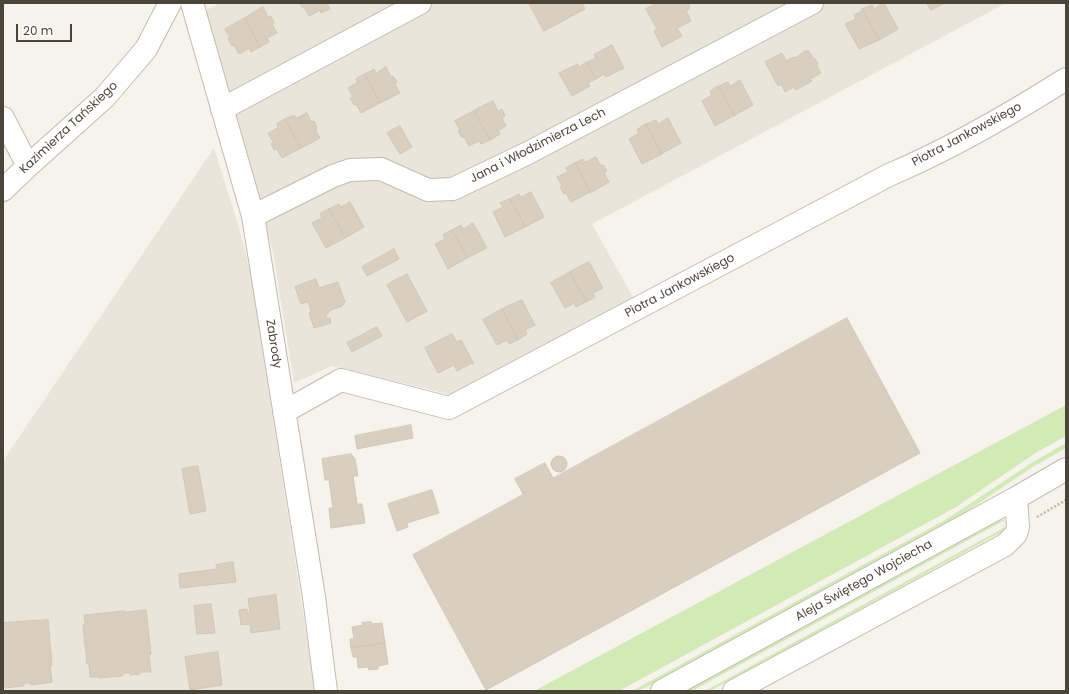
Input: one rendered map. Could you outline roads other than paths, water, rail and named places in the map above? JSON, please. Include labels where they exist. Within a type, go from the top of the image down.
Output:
[{"type":"street","name":"Kazimierza Tańskiego","points":[[3,190],[105,97],[146,49],[170,3]]},
{"type":"street","name":"Zabrody","points":[[192,3],[253,216],[314,597],[326,691]]},
{"type":"street","points":[[222,109],[420,3]]},
{"type":"street","name":"Jana i Włodzimierza Lech","points":[[253,216],[333,176],[350,170],[381,169],[428,190],[452,188],[528,153],[812,3]]},
{"type":"street","name":"Piotra Jankowskiego","points":[[284,412],[341,380],[449,408],[889,175],[990,126],[1066,79]]},
{"type":"street","points":[[3,118],[28,166]]},
{"type":"street","name":"Aleja Świętego Wojciecha","points":[[662,691],[1016,498],[1066,469]]},
{"type":"street","points":[[734,691],[1005,545],[1016,534],[1018,527],[1016,498]]}]
